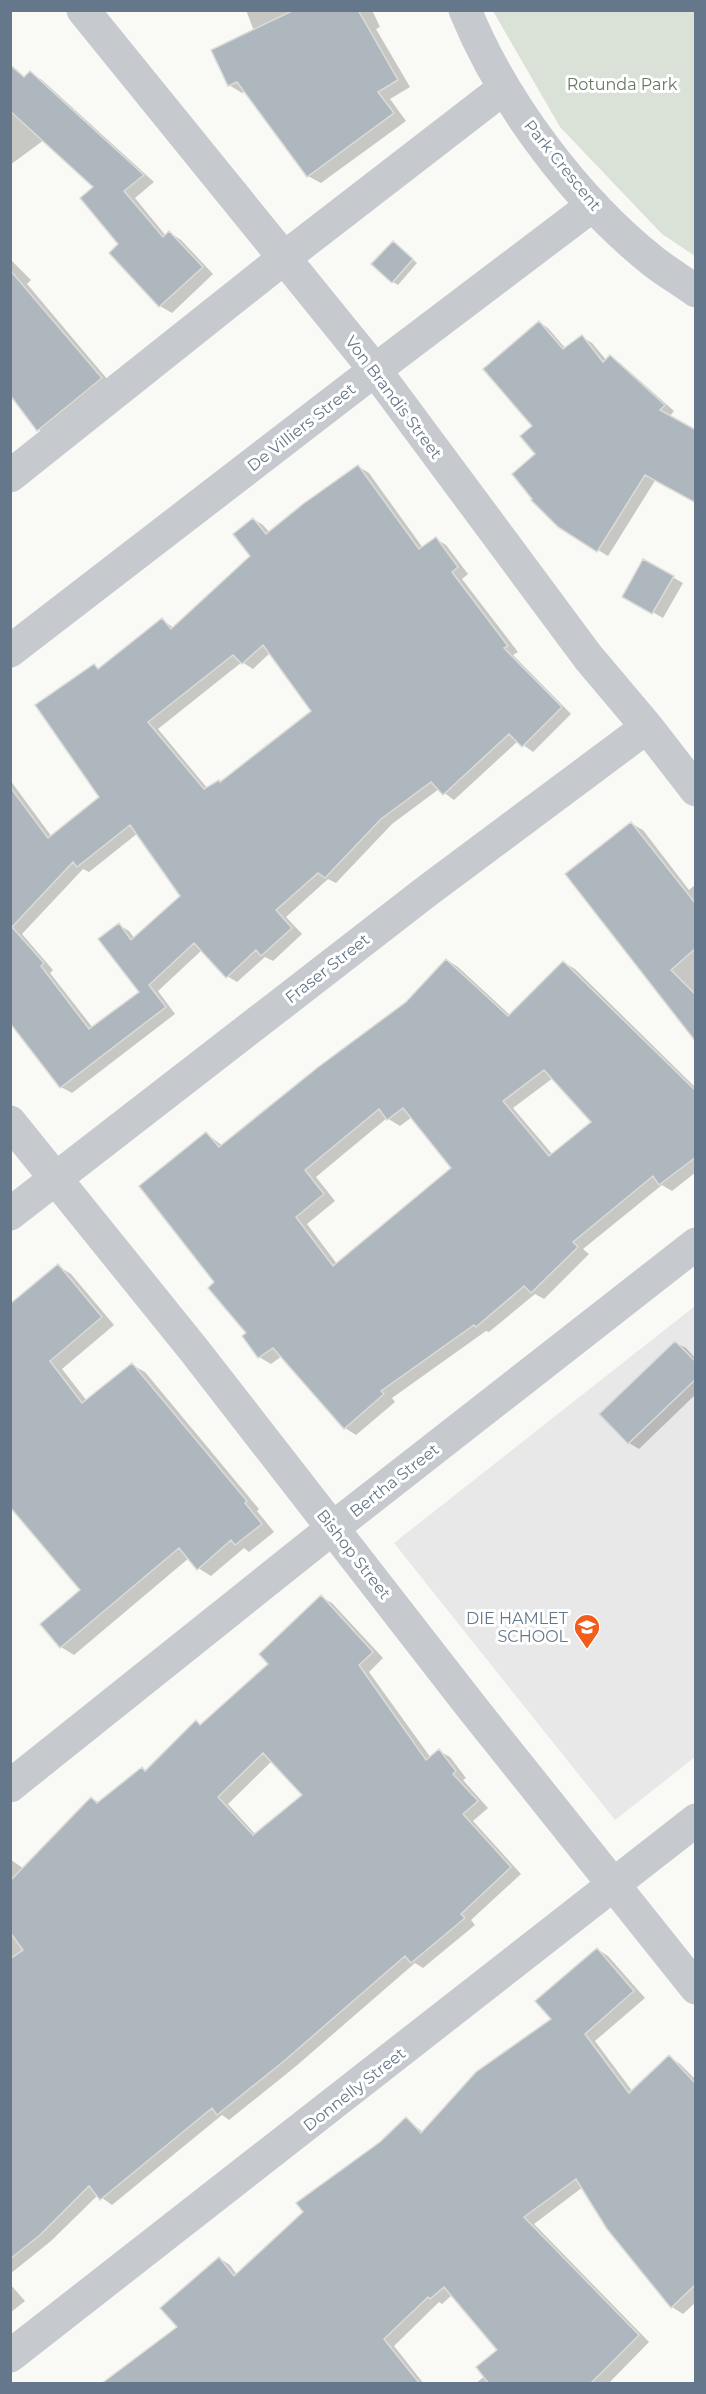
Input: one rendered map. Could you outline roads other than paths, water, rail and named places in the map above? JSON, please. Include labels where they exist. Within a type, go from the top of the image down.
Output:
[{"type":"street","name":"Von Brandis Street","points":[[83,10],[375,370],[582,648],[696,790]]},
{"type":"street","name":"Park Crescent","points":[[465,10],[504,88],[545,149],[593,205],[653,261],[696,291]]},
{"type":"street","points":[[10,476],[284,258],[504,88]]},
{"type":"street","name":"De Villiers Street","points":[[10,651],[593,205]]},
{"type":"street","name":"Fraser Street","points":[[10,1214],[427,891],[647,727]]},
{"type":"street","name":"Bishop Street","points":[[10,1122],[334,1527],[470,1705],[696,1988]]},
{"type":"street","name":"Bertha Street","points":[[10,1786],[334,1527],[696,1244]]},
{"type":"street","name":"Donnelly Street","points":[[10,2356],[696,1820]]},
{"type":"place","name":"DIE HAMLET SCHOOL","points":[[587,1650]]},
{"type":"park label","name":"Rotunda Park","points":[[622,84]]}]
